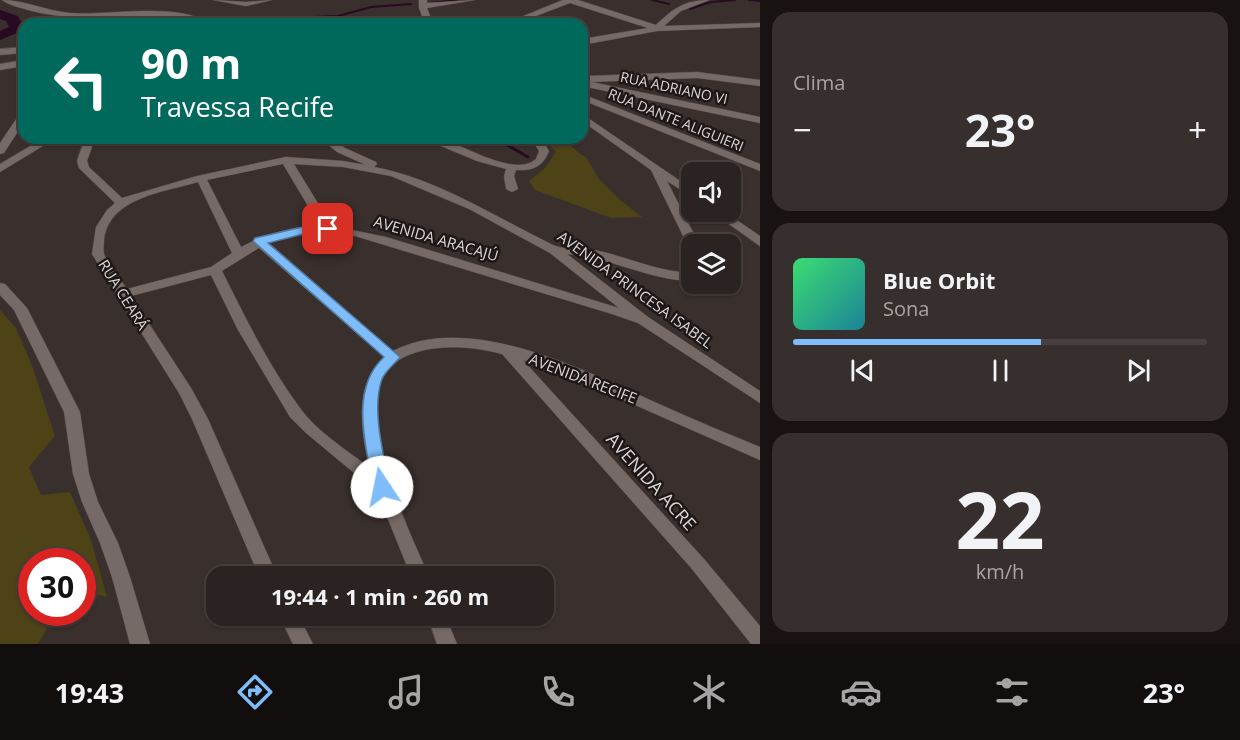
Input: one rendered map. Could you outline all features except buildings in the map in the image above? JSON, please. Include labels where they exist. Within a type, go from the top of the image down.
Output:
[{"type":"street","points":[[6,0],[35,9],[77,16],[161,14],[186,18]]},
{"type":"street","points":[[217,0],[246,4],[268,0]]},
{"type":"street","points":[[427,18],[423,3],[471,0]]},
{"type":"street","points":[[524,18],[570,0],[657,29]]},
{"type":"street","points":[[657,29],[685,5],[705,0]]},
{"type":"street","points":[[588,41],[657,29],[756,25],[760,32]]},
{"type":"street","points":[[0,52],[18,50]]},
{"type":"street","points":[[0,67],[18,64]]},
{"type":"street","points":[[588,82],[710,75],[760,83]]},
{"type":"street","name":"RUA ADRIANO VI","points":[[588,83],[760,120]]},
{"type":"street","name":"RUA DANTE ALIGUIERI","points":[[588,99],[760,168]]},
{"type":"street","points":[[588,121],[681,187]]},
{"type":"street","points":[[0,151],[18,123]]},
{"type":"street","points":[[0,169],[41,144]]},
{"type":"street","points":[[88,144],[82,161],[84,168],[121,203]]},
{"type":"street","name":"AVENIDA PRINCESA ISABEL","points":[[334,144],[342,150],[473,207],[554,250],[643,320],[760,398]]},
{"type":"street","points":[[445,144],[512,167],[523,168],[535,165],[542,159],[544,150],[540,144]]},
{"type":"street","points":[[286,160],[328,229]]},
{"type":"street","name":"RUA CEARÁ","points":[[264,566],[200,419],[98,254],[96,240],[100,226],[121,203],[150,191],[286,160],[343,164],[396,174]]},
{"type":"street","points":[[512,167],[509,176],[512,189]]},
{"type":"street","points":[[655,169],[688,234]]},
{"type":"street","points":[[201,178],[238,253]]},
{"type":"street","points":[[732,222],[760,242]]},
{"type":"street","name":"AVENIDA ARACAJÚ","points":[[215,270],[259,241],[307,230],[328,229],[380,240],[537,285],[643,320]]},
{"type":"street","points":[[259,241],[393,357]]},
{"type":"street","points":[[554,250],[591,252],[647,271],[681,277]]},
{"type":"street","points":[[124,294],[215,270],[245,330],[295,413],[382,487],[416,566]]},
{"type":"street","points":[[0,287],[20,308],[72,412],[81,474],[121,577],[140,644]]},
{"type":"street","points":[[0,296],[20,308]]},
{"type":"street","name":"AVENIDA RECIFE","points":[[382,487],[373,440],[371,410],[374,380],[383,366],[393,357],[412,347],[436,343],[463,344],[508,352],[569,370],[760,454]]},
{"type":"street","name":"AVENIDA ACRE","points":[[508,352],[698,564],[760,641]]},
{"type":"street","points":[[294,626],[303,644]]},
{"type":"street","points":[[440,626],[447,644]]},
{"type":"shaded area","points":[[549,144],[569,144],[586,157],[599,179],[642,217],[611,218],[535,190],[529,181],[545,168],[556,152]]},
{"type":"shaded area","points":[[0,310],[16,328],[33,368],[55,436],[29,467],[41,495],[70,492],[93,548],[18,548],[18,626],[47,626],[38,644],[0,644]]},
{"type":"shaded area","points":[[96,558],[107,597],[96,595]]},
{"type":"waterway","points":[[431,3],[456,0]]},
{"type":"waterway","points":[[652,0],[669,4]]},
{"type":"waterway","points":[[690,9],[711,2],[735,0]]},
{"type":"waterway","points":[[749,0],[760,1]]},
{"type":"waterway","points":[[310,18],[338,16],[371,7],[411,4]]},
{"type":"waterway","points":[[0,14],[13,19],[17,28],[0,36]]},
{"type":"waterway","points":[[505,144],[528,157]]},
{"type":"route","points":[[328,229],[307,230],[259,241],[393,357],[383,366],[374,380],[371,410],[373,440],[382,487]]}]
